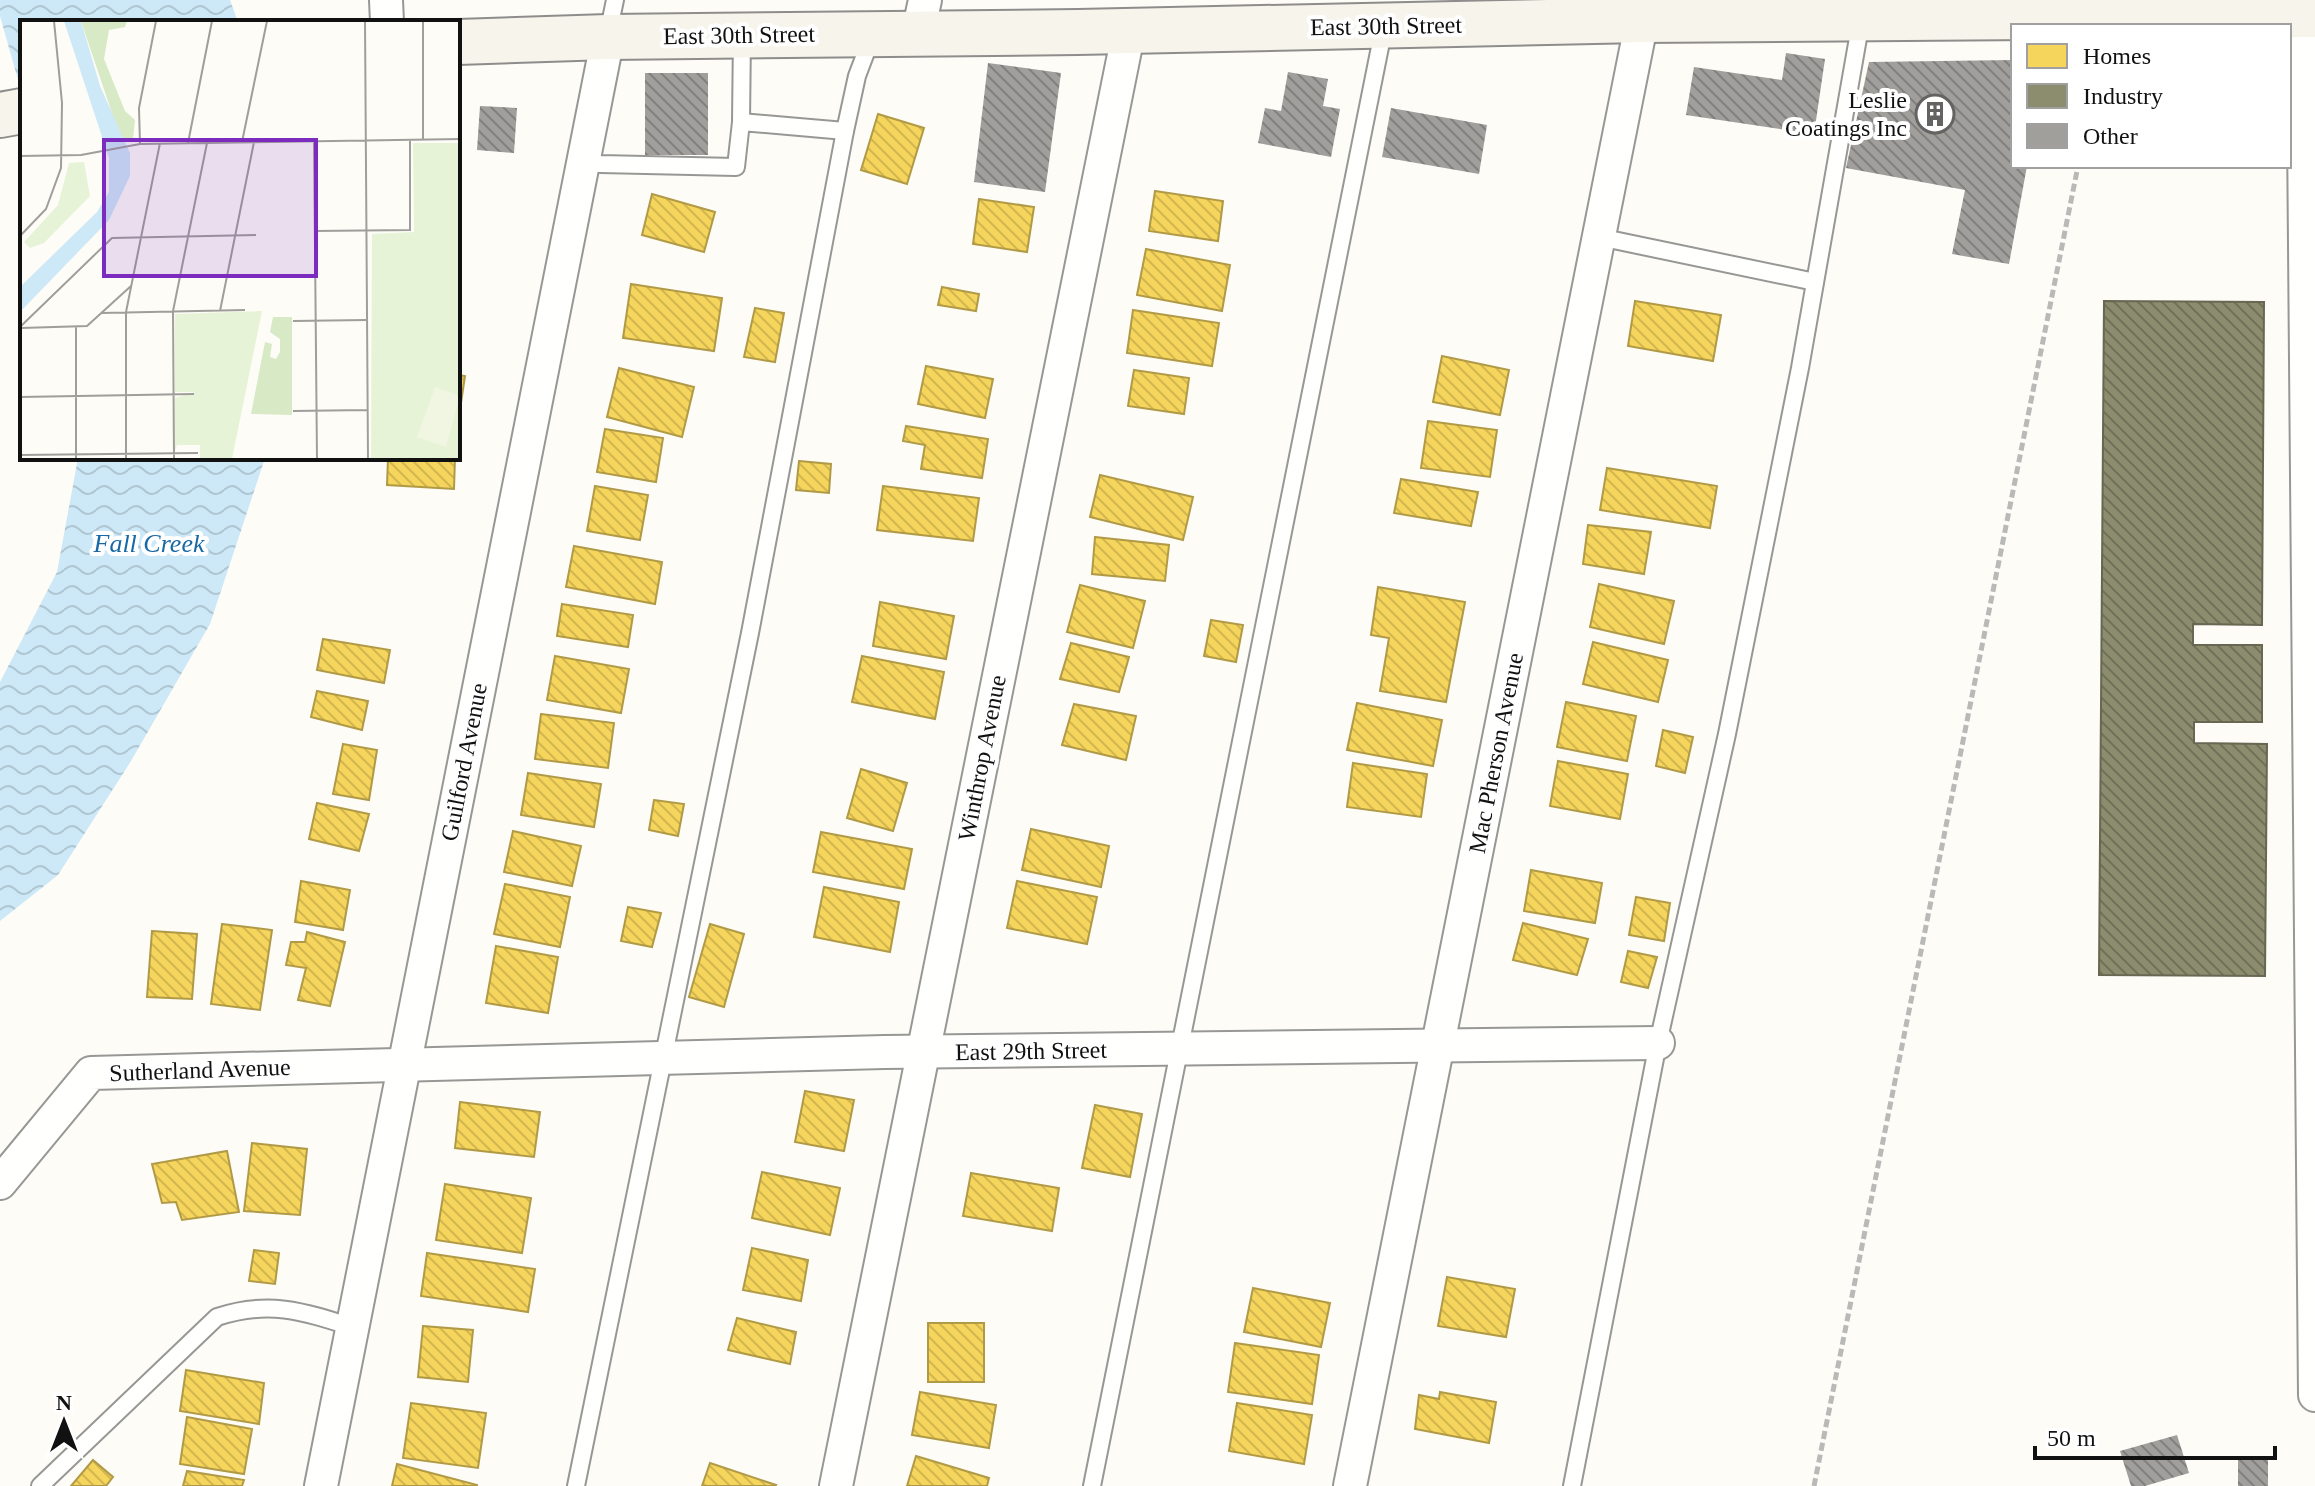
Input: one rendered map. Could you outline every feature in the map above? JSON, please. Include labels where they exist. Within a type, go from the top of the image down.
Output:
[{"type":"main road","name":"East 30th Street","points":[[460,42],[612,18],[742,35],[873,33],[922,16],[1129,30],[1222,21],[1385,26],[1516,12],[1642,20],[1807,10],[1861,19],[2309,15]]},
{"type":"main road","points":[[0,115],[20,111]]},
{"type":"street","points":[[386,0],[387,20]]},
{"type":"street","points":[[2309,15],[2315,1395]]},
{"type":"street","name":"Guilford Avenue","points":[[321,1486],[612,18]]},
{"type":"street","name":"Mac Pherson Avenue","points":[[1350,1486],[1642,20]]},
{"type":"street","name":"Winthrop Avenue","points":[[836,1486],[1129,30]]},
{"type":"street","name":"East 29th Street","points":[[404,1064],[1658,1043]]},
{"type":"street","name":"Sutherland Avenue","points":[[0,1183],[91,1073],[404,1064]]},
{"type":"lane","points":[[1572,1486],[1658,1043],[1727,734],[1815,282],[1861,19]]},
{"type":"lane","points":[[1092,1486],[1385,26]]},
{"type":"lane","points":[[576,1486],[782,470],[845,131],[857,76],[873,33]]},
{"type":"lane","points":[[583,160],[600,164],[736,167],[741,122],[742,35]]},
{"type":"lane","points":[[741,122],[845,131]]},
{"type":"lane","points":[[1599,237],[1815,282]]},
{"type":"lane","points":[[40,1486],[217,1317],[242,1309],[267,1307],[305,1312],[352,1327]]},
{"type":"path","points":[[1814,1486],[2078,168]]},
{"type":"water","points":[[0,0],[230,0],[237,20],[20,20],[20,87],[0,16]]},
{"type":"water","name":"Fall Creek","points":[[78,460],[264,460],[210,624],[131,761],[58,875],[0,921],[0,682],[57,572]]},
{"type":"building: Homes","points":[[878,114],[924,128],[907,184],[861,170]]},
{"type":"building: Homes","points":[[1155,191],[1223,201],[1218,241],[1149,231]]},
{"type":"building: Homes","points":[[652,194],[715,212],[704,252],[642,235]]},
{"type":"building: Homes","points":[[979,199],[1034,207],[1027,252],[973,244]]},
{"type":"building: Homes","points":[[1146,249],[1230,265],[1222,311],[1137,295]]},
{"type":"building: Homes","points":[[631,284],[722,298],[714,351],[623,338]]},
{"type":"building: Homes","points":[[942,287],[979,294],[976,311],[938,305]]},
{"type":"building: Homes","points":[[1635,301],[1721,315],[1713,361],[1628,346]]},
{"type":"building: Homes","points":[[755,308],[784,313],[775,362],[744,357]]},
{"type":"building: Homes","points":[[1133,310],[1219,323],[1212,366],[1127,353]]},
{"type":"building: Homes","points":[[1442,356],[1509,370],[1500,415],[1433,402]]},
{"type":"building: Homes","points":[[926,366],[993,379],[985,418],[918,404]]},
{"type":"building: Homes","points":[[619,368],[694,387],[682,437],[607,417]]},
{"type":"building: Homes","points":[[1134,370],[1189,378],[1184,414],[1128,406]]},
{"type":"building: Homes","points":[[460,375],[465,376],[460,410]]},
{"type":"building: Homes","points":[[1428,421],[1497,430],[1490,477],[1421,468]]},
{"type":"building: Homes","points":[[906,426],[988,439],[982,478],[921,469],[925,445],[903,441]]},
{"type":"building: Homes","points":[[605,429],[663,438],[656,482],[597,472]]},
{"type":"building: Homes","points":[[388,460],[455,460],[454,489],[387,485]]},
{"type":"building: Homes","points":[[799,461],[831,464],[829,493],[796,490]]},
{"type":"building: Homes","points":[[1607,468],[1717,486],[1710,528],[1600,510]]},
{"type":"building: Homes","points":[[1100,475],[1193,497],[1183,540],[1090,517]]},
{"type":"building: Homes","points":[[1401,479],[1478,492],[1471,526],[1394,513]]},
{"type":"building: Homes","points":[[595,486],[648,495],[640,540],[587,531]]},
{"type":"building: Homes","points":[[883,486],[979,498],[973,541],[877,530]]},
{"type":"building: Homes","points":[[1588,525],[1651,532],[1644,574],[1583,564]]},
{"type":"building: Homes","points":[[1095,537],[1169,545],[1165,581],[1092,574]]},
{"type":"building: Homes","points":[[574,546],[662,562],[655,604],[566,587]]},
{"type":"building: Homes","points":[[1599,584],[1674,601],[1664,644],[1590,627]]},
{"type":"building: Homes","points":[[1080,585],[1145,601],[1133,648],[1067,632]]},
{"type":"building: Homes","points":[[1378,587],[1465,602],[1446,702],[1380,691],[1389,638],[1371,635]]},
{"type":"building: Homes","points":[[880,602],[954,616],[946,659],[873,646]]},
{"type":"building: Homes","points":[[562,604],[633,615],[628,647],[557,636]]},
{"type":"building: Homes","points":[[1211,620],[1243,625],[1236,662],[1204,656]]},
{"type":"building: Homes","points":[[323,639],[390,650],[384,683],[317,670]]},
{"type":"building: Homes","points":[[1593,642],[1668,660],[1658,702],[1583,684]]},
{"type":"building: Homes","points":[[1071,643],[1129,657],[1119,692],[1060,679]]},
{"type":"building: Homes","points":[[555,656],[629,669],[621,713],[547,700]]},
{"type":"building: Homes","points":[[862,656],[944,672],[935,719],[852,702]]},
{"type":"building: Homes","points":[[317,691],[368,701],[362,730],[311,717]]},
{"type":"building: Homes","points":[[1566,702],[1636,716],[1627,761],[1557,747]]},
{"type":"building: Homes","points":[[1357,703],[1442,720],[1433,766],[1347,750]]},
{"type":"building: Homes","points":[[1074,704],[1136,716],[1126,760],[1062,745]]},
{"type":"building: Homes","points":[[541,714],[614,723],[608,768],[535,759]]},
{"type":"building: Homes","points":[[1663,730],[1693,737],[1685,773],[1656,766]]},
{"type":"building: Homes","points":[[343,744],[377,750],[369,800],[333,794]]},
{"type":"building: Homes","points":[[1558,761],[1628,774],[1620,819],[1550,806]]},
{"type":"building: Homes","points":[[1353,763],[1427,774],[1421,817],[1347,807]]},
{"type":"building: Homes","points":[[861,769],[907,783],[893,831],[847,818]]},
{"type":"building: Homes","points":[[528,773],[601,784],[594,827],[521,815]]},
{"type":"building: Homes","points":[[654,800],[684,804],[678,836],[649,830]]},
{"type":"building: Homes","points":[[317,803],[369,814],[359,851],[309,839]]},
{"type":"building: Homes","points":[[1031,829],[1109,846],[1101,887],[1022,870]]},
{"type":"building: Homes","points":[[513,831],[581,846],[572,886],[504,872]]},
{"type":"building: Homes","points":[[821,832],[912,849],[904,889],[813,872]]},
{"type":"building: Homes","points":[[1531,870],[1602,883],[1595,923],[1524,911]]},
{"type":"building: Homes","points":[[301,881],[350,890],[343,930],[295,922]]},
{"type":"building: Homes","points":[[1017,881],[1097,897],[1087,944],[1007,928]]},
{"type":"building: Homes","points":[[505,884],[570,897],[560,947],[494,934]]},
{"type":"building: Homes","points":[[824,887],[899,902],[890,952],[814,937]]},
{"type":"building: Homes","points":[[1636,897],[1670,903],[1664,941],[1629,935]]},
{"type":"building: Homes","points":[[628,907],[661,913],[652,947],[621,941]]},
{"type":"building: Homes","points":[[1523,923],[1588,939],[1577,975],[1513,960]]},
{"type":"building: Homes","points":[[222,924],[272,930],[260,1010],[211,1004]]},
{"type":"building: Homes","points":[[710,924],[744,934],[724,1007],[689,997]]},
{"type":"building: Homes","points":[[152,931],[197,934],[192,999],[147,997]]},
{"type":"building: Homes","points":[[307,932],[345,942],[330,1006],[298,1000],[306,968],[286,965],[291,942],[305,942]]},
{"type":"building: Homes","points":[[496,946],[558,957],[548,1013],[486,1003]]},
{"type":"building: Homes","points":[[1628,951],[1657,957],[1648,988],[1621,982]]},
{"type":"building: Homes","points":[[805,1091],[854,1100],[844,1151],[795,1142]]},
{"type":"building: Homes","points":[[460,1102],[540,1112],[534,1157],[455,1148]]},
{"type":"building: Homes","points":[[1095,1105],[1142,1114],[1130,1177],[1082,1168]]},
{"type":"building: Homes","points":[[252,1143],[307,1149],[300,1215],[244,1211]]},
{"type":"building: Homes","points":[[227,1151],[239,1212],[182,1220],[176,1202],[162,1203],[152,1164]]},
{"type":"building: Homes","points":[[762,1172],[840,1188],[830,1235],[752,1218]]},
{"type":"building: Homes","points":[[971,1173],[1059,1188],[1052,1231],[963,1216]]},
{"type":"building: Homes","points":[[445,1184],[531,1198],[522,1253],[436,1240]]},
{"type":"building: Homes","points":[[752,1248],[808,1260],[801,1301],[743,1290]]},
{"type":"building: Homes","points":[[254,1250],[279,1253],[275,1284],[249,1281]]},
{"type":"building: Homes","points":[[427,1253],[535,1269],[528,1312],[421,1296]]},
{"type":"building: Homes","points":[[1447,1277],[1515,1289],[1506,1337],[1438,1326]]},
{"type":"building: Homes","points":[[1253,1288],[1330,1303],[1321,1347],[1244,1332]]},
{"type":"building: Homes","points":[[737,1318],[796,1332],[790,1364],[728,1350]]},
{"type":"building: Homes","points":[[928,1323],[984,1323],[984,1382],[928,1382]]},
{"type":"building: Homes","points":[[423,1326],[473,1330],[468,1382],[418,1377]]},
{"type":"building: Homes","points":[[1235,1343],[1319,1355],[1312,1404],[1228,1392]]},
{"type":"building: Homes","points":[[186,1370],[264,1383],[259,1424],[180,1411]]},
{"type":"building: Homes","points":[[920,1392],[996,1405],[989,1448],[912,1435]]},
{"type":"building: Homes","points":[[1440,1392],[1496,1402],[1489,1443],[1415,1429],[1419,1395],[1439,1399]]},
{"type":"building: Homes","points":[[411,1403],[486,1413],[478,1468],[403,1458]]},
{"type":"building: Homes","points":[[1237,1403],[1312,1415],[1304,1464],[1229,1451]]},
{"type":"building: Homes","points":[[187,1417],[252,1429],[244,1474],[180,1464]]},
{"type":"building: Homes","points":[[916,1456],[989,1478],[987,1486],[907,1486]]},
{"type":"building: Homes","points":[[93,1460],[113,1477],[106,1486],[71,1486]]},
{"type":"building: Homes","points":[[710,1463],[776,1485],[702,1486]]},
{"type":"building: Homes","points":[[397,1464],[477,1485],[477,1486],[392,1486]]},
{"type":"building: Homes","points":[[187,1471],[244,1480],[242,1486],[183,1486]]},
{"type":"building: Industry","points":[[2104,301],[2264,302],[2262,625],[2193,624],[2193,645],[2262,645],[2262,722],[2194,722],[2194,743],[2267,744],[2265,976],[2099,975]]},
{"type":"building: Other","name":"Leslie Coatings Inc","points":[[1786,53],[1825,59],[1814,134],[1686,115],[1694,67],[1782,80]]},
{"type":"building: Other","name":"Leslie Coatings Inc","points":[[2011,60],[2011,168],[2027,168],[2009,264],[1952,254],[1965,190],[1846,168],[1869,62]]},
{"type":"building: Other","points":[[988,63],[1061,73],[1045,192],[974,182]]},
{"type":"building: Other","points":[[1288,72],[1328,79],[1323,106],[1340,109],[1331,157],[1258,143],[1265,108],[1281,111]]},
{"type":"building: Other","points":[[645,73],[708,73],[708,155],[645,155]]},
{"type":"building: Other","points":[[480,106],[517,108],[514,153],[477,150]]},
{"type":"building: Other","points":[[1391,108],[1487,125],[1479,174],[1382,157]]},
{"type":"building: Other","points":[[2177,1435],[2189,1473],[2145,1486],[2131,1486],[2120,1451]]},
{"type":"building: Other","points":[[2238,1459],[2268,1459],[2268,1486],[2238,1486]]},
{"type":"place","name":"Leslie Coatings Inc","points":[[1935,114]]}]
